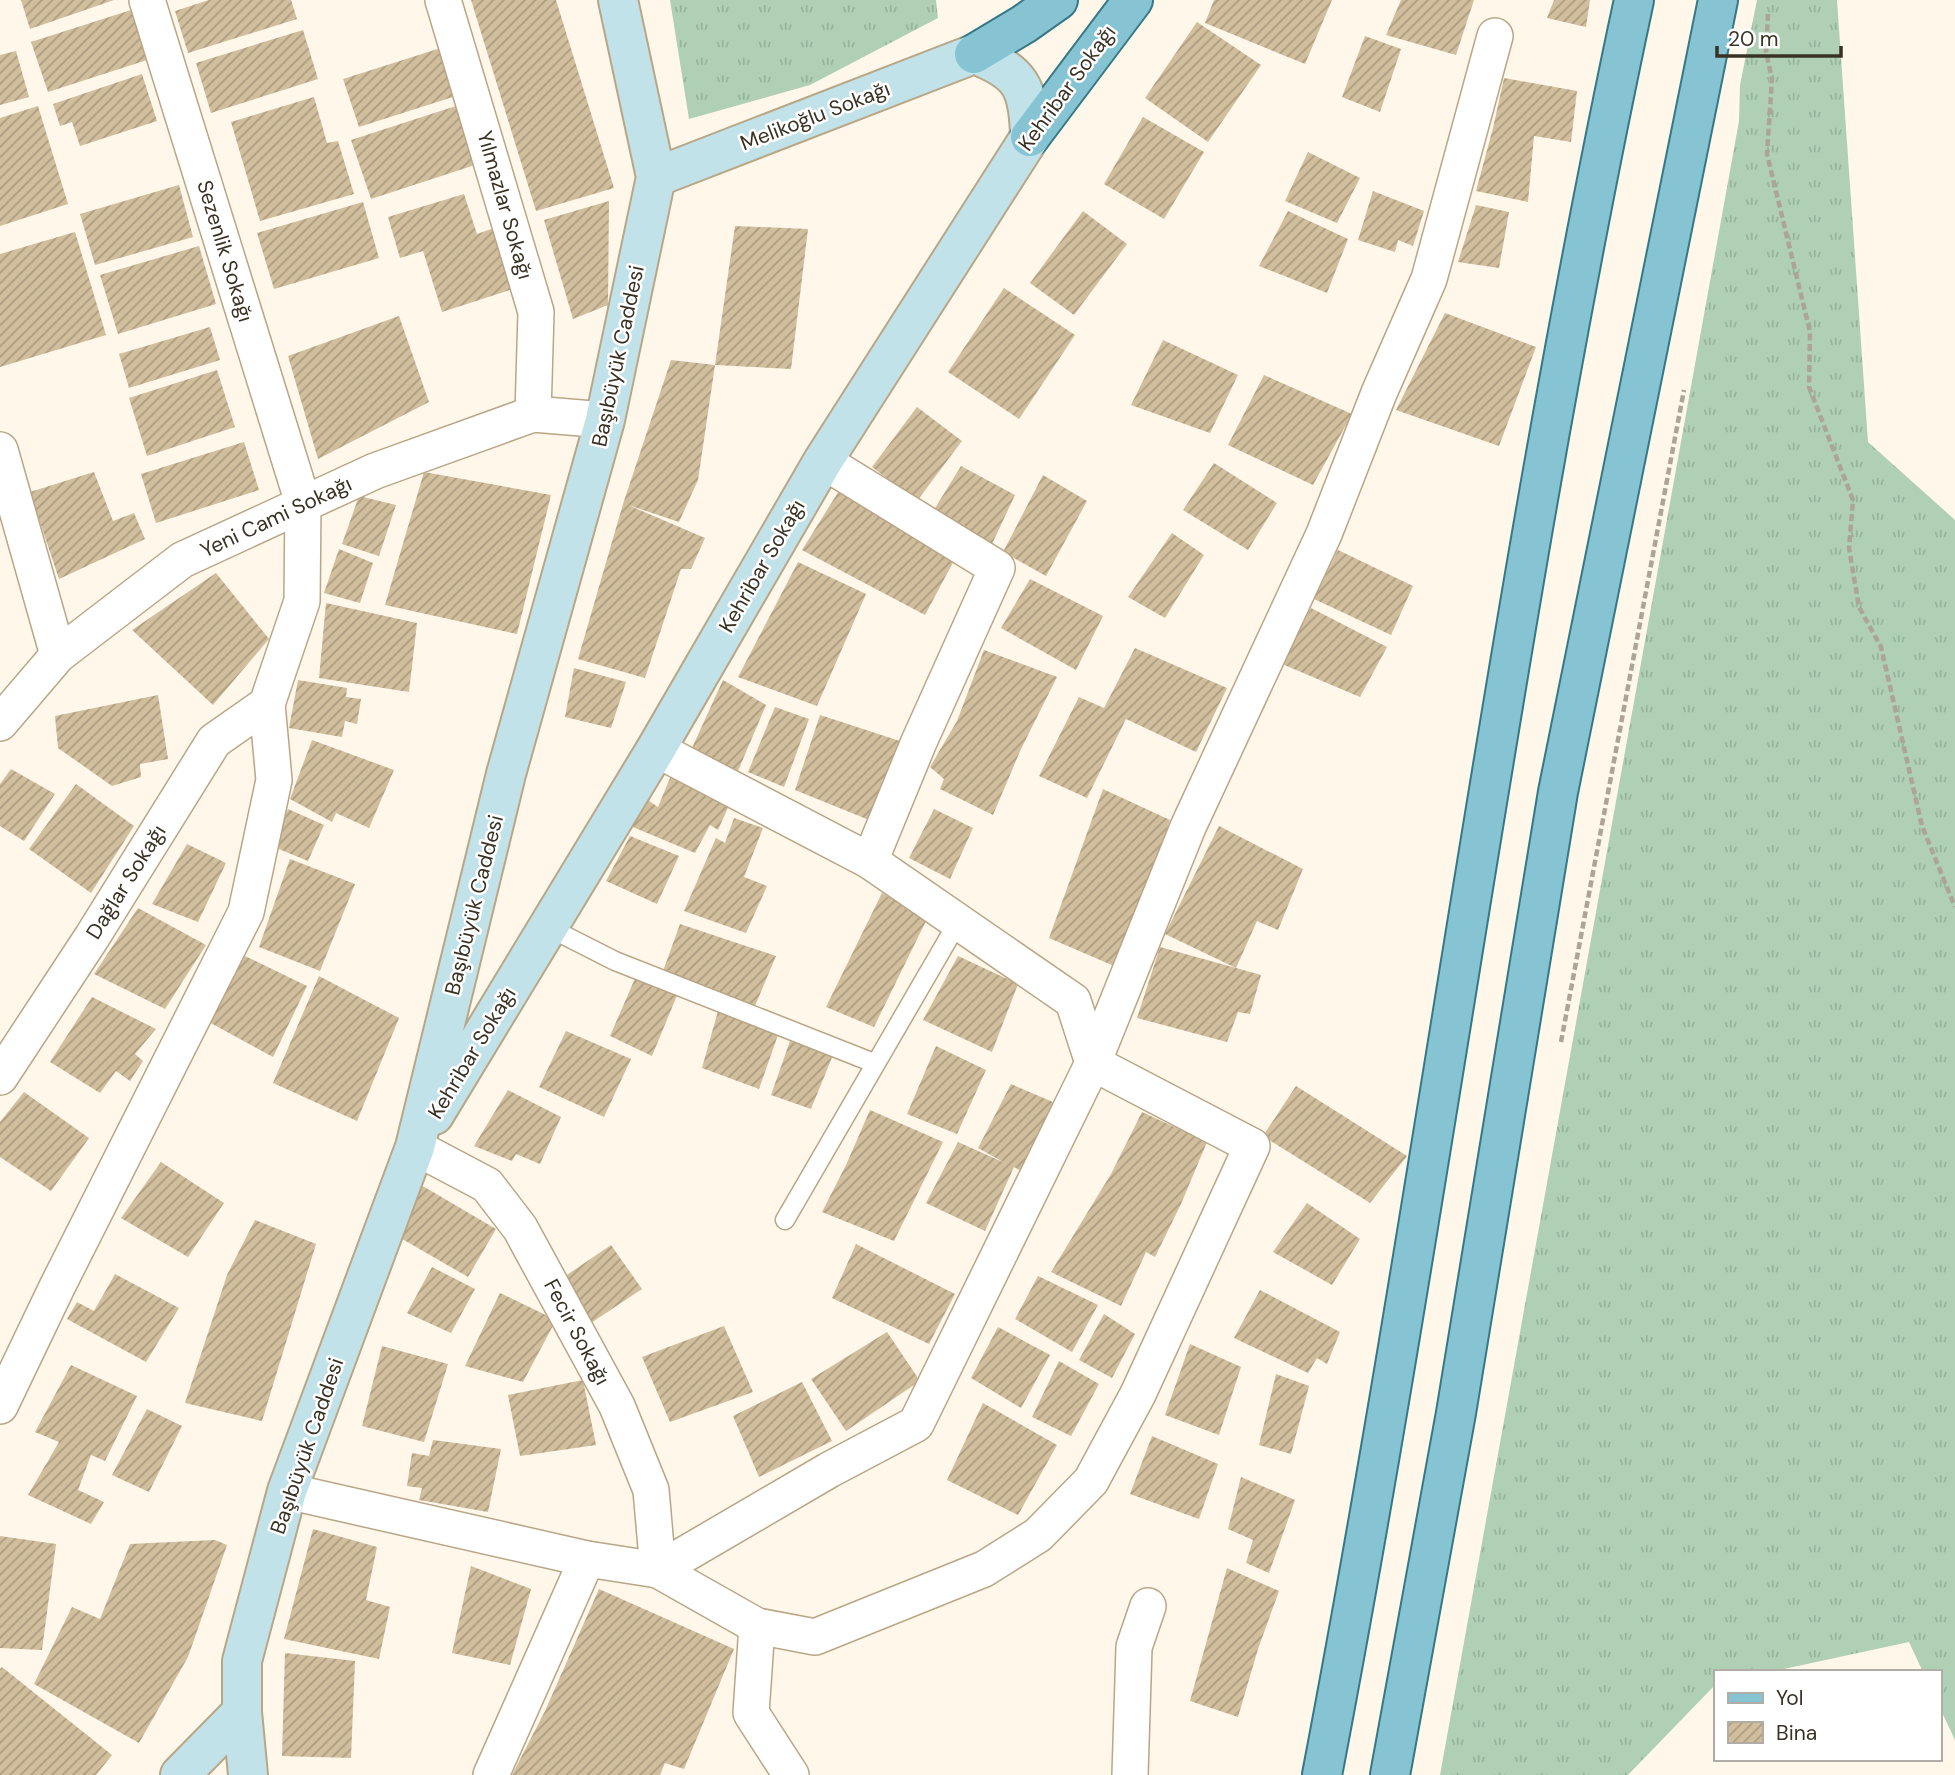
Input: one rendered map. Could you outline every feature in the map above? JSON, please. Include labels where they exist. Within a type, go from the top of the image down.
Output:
[{"type":"main road","name":"Başıbüyük Caddesi","points":[[248,1775],[242,1712],[242,1661],[288,1491],[415,1147],[506,774],[606,420],[656,177],[618,0]]},
{"type":"main road","points":[[974,54],[1058,0]]},
{"type":"main road","name":"Kehribar Sokağı","points":[[415,1147],[656,750],[823,461],[1030,136],[1133,0]]},
{"type":"main road","points":[[1609,115],[1612,0]]},
{"type":"main road","points":[[1322,1775],[1364,1555],[1488,790],[1609,115],[1634,0]]},
{"type":"main road","points":[[1390,1775],[1456,1413],[1558,792],[1718,0]]},
{"type":"main road","name":"Melikoğlu Sokağı","points":[[656,177],[974,54]]},
{"type":"main road","points":[[974,54],[1002,65],[1017,80],[1030,106],[1030,136]]},
{"type":"main road","points":[[180,1775],[242,1712]]},
{"type":"street","name":"Sezenlik Sokağı","points":[[147,0],[303,503],[302,601],[267,704]]},
{"type":"street","name":"Yılmazlar Sokağı","points":[[443,0],[536,312],[533,414]]},
{"type":"street","points":[[658,1570],[830,1470],[916,1424],[1093,1063],[1188,827],[1324,534],[1379,393],[1429,279],[1495,36]]},
{"type":"street","name":"Yeni Cami Sokağı","points":[[0,723],[58,655],[181,560],[375,471],[533,414],[606,420]]},
{"type":"street","points":[[0,450],[58,655]]},
{"type":"street","points":[[823,461],[997,568],[918,744],[870,861]]},
{"type":"street","points":[[0,1406],[57,1286],[246,912],[274,780],[267,704]]},
{"type":"street","name":"Dağlar Sokağı","points":[[0,1077],[92,937],[214,741],[267,704]]},
{"type":"street","points":[[288,1491],[587,1559],[658,1570],[757,1626],[816,1637],[984,1569],[1038,1535],[1091,1481],[1138,1394],[1252,1146],[1093,1063],[1073,1001],[870,861],[656,750]]},
{"type":"street","name":"Fecir Sokağı","points":[[415,1147],[487,1185],[520,1228],[617,1406],[651,1490],[658,1570]]},
{"type":"street","points":[[491,1775],[587,1559]]},
{"type":"street","points":[[1130,1775],[1134,1647],[1148,1606]]},
{"type":"street","points":[[757,1626],[751,1713],[791,1775]]},
{"type":"lane","points":[[785,1220],[958,922]]},
{"type":"lane","points":[[548,927],[615,961],[874,1063]]},
{"type":"path","points":[[1768,14],[1766,52],[1772,79],[1767,154],[1810,332],[1809,387],[1853,500],[1849,548],[1859,607],[1881,648],[1922,826],[1955,907]]},
{"type":"path","points":[[1559,1054],[1685,384]]},
{"type":"green space","points":[[670,0],[936,0],[938,18],[810,85],[689,119]]},
{"type":"green space","points":[[1757,0],[1837,0],[1868,442],[1955,520],[1955,1740],[1941,1710],[1941,1670],[1922,1670],[1909,1642],[1779,1670],[1714,1670],[1714,1686],[1628,1775],[1440,1775],[1739,121],[1740,85]]},
{"type":"building","points":[[21,0],[114,0],[30,29]]},
{"type":"building","points":[[209,0],[291,0],[297,19],[188,53],[175,11]]},
{"type":"building","points":[[471,0],[556,0],[614,188],[536,211]]},
{"type":"building","points":[[1214,0],[1332,0],[1305,64],[1205,23]]},
{"type":"building","points":[[1401,0],[1474,0],[1456,55],[1386,35]]},
{"type":"building","points":[[1554,0],[1590,0],[1586,27],[1547,18]]},
{"type":"building","points":[[131,10],[147,60],[48,92],[31,42]]},
{"type":"building","points":[[1197,22],[1261,65],[1208,142],[1145,98]]},
{"type":"building","points":[[303,30],[318,79],[211,113],[196,63]]},
{"type":"building","points":[[1365,36],[1401,49],[1380,112],[1342,97]]},
{"type":"building","points":[[444,47],[459,95],[359,127],[343,79]]},
{"type":"building","points":[[16,51],[29,97],[0,105],[0,55]]},
{"type":"building","points":[[142,74],[157,121],[80,146],[72,122],[60,126],[53,104]]},
{"type":"building","points":[[1504,78],[1577,91],[1571,142],[1534,136],[1528,202],[1476,191]]},
{"type":"building","points":[[314,97],[327,143],[338,141],[354,194],[260,221],[231,122]]},
{"type":"building","points":[[459,105],[478,164],[371,199],[351,140]]},
{"type":"building","points":[[38,106],[68,204],[0,226],[0,118]]},
{"type":"building","points":[[1143,117],[1204,152],[1164,219],[1104,184]]},
{"type":"building","points":[[1308,152],[1360,178],[1337,223],[1285,201]]},
{"type":"building","points":[[179,185],[193,237],[95,265],[80,214]]},
{"type":"building","points":[[1373,191],[1424,211],[1413,246],[1398,240],[1395,252],[1358,240]]},
{"type":"building","points":[[464,194],[477,234],[497,227],[516,288],[442,312],[423,251],[400,258],[388,217]]},
{"type":"building","points":[[609,201],[608,305],[573,319],[544,220]]},
{"type":"building","points":[[363,202],[379,258],[274,289],[257,233]]},
{"type":"building","points":[[1476,205],[1509,212],[1499,268],[1458,262]]},
{"type":"building","points":[[1083,211],[1127,244],[1074,315],[1030,283]]},
{"type":"building","points":[[1288,211],[1348,239],[1327,293],[1259,266]]},
{"type":"building","points":[[735,226],[808,229],[791,369],[715,365]]},
{"type":"building","points":[[75,232],[106,335],[0,367],[0,254]]},
{"type":"building","points":[[199,246],[216,304],[118,334],[100,275]]},
{"type":"building","points":[[1004,288],[1075,335],[1019,419],[948,372]]},
{"type":"building","points":[[1445,313],[1536,347],[1499,446],[1396,410]]},
{"type":"building","points":[[399,316],[429,402],[318,459],[288,356]]},
{"type":"building","points":[[210,327],[220,360],[129,388],[119,354]]},
{"type":"building","points":[[1163,340],[1238,375],[1210,433],[1131,405]]},
{"type":"building","points":[[671,360],[715,365],[698,480],[679,522],[628,505],[705,538],[691,569],[681,569],[645,678],[578,659],[623,504]]},
{"type":"building","points":[[217,370],[235,427],[147,456],[129,398]]},
{"type":"building","points":[[1264,375],[1352,414],[1313,485],[1228,445]]},
{"type":"building","points":[[917,407],[962,441],[917,501],[872,467]]},
{"type":"building","points":[[244,442],[259,490],[156,523],[141,474]]},
{"type":"building","points":[[1214,463],[1277,503],[1248,550],[1183,510]]},
{"type":"building","points":[[961,466],[1015,495],[992,544],[932,513]]},
{"type":"building","points":[[94,472],[113,521],[134,513],[145,539],[59,579],[30,492]]},
{"type":"building","points":[[424,472],[551,495],[517,634],[385,605]]},
{"type":"building","points":[[1043,475],[1087,501],[1046,576],[1003,552]]},
{"type":"building","points":[[842,486],[957,555],[925,615],[802,550]]},
{"type":"building","points":[[359,496],[396,505],[379,556],[342,544]]},
{"type":"building","points":[[1172,533],[1204,555],[1165,618],[1128,597]]},
{"type":"building","points":[[339,549],[373,563],[360,603],[324,593]]},
{"type":"building","points":[[1338,550],[1413,586],[1391,635],[1314,599]]},
{"type":"building","points":[[798,562],[866,594],[817,706],[738,677]]},
{"type":"building","points":[[216,573],[269,639],[213,705],[132,630]]},
{"type":"building","points":[[1030,579],[1103,616],[1076,670],[1001,628]]},
{"type":"building","points":[[326,603],[417,623],[409,692],[319,678]]},
{"type":"building","points":[[1311,608],[1387,647],[1360,697],[1282,664]]},
{"type":"building","points":[[1135,648],[1227,688],[1196,752],[1126,719],[1087,798],[1039,776],[1079,697],[1104,708]]},
{"type":"building","points":[[984,650],[1057,677],[1021,749],[993,815],[940,789],[944,779],[930,767],[957,721]]},
{"type":"building","points":[[574,668],[626,682],[611,728],[565,717]]},
{"type":"building","points":[[298,680],[347,688],[346,697],[361,699],[357,724],[345,721],[342,737],[289,728]]},
{"type":"building","points":[[723,680],[766,705],[738,771],[692,748]]},
{"type":"building","points":[[158,695],[168,759],[140,764],[141,777],[112,786],[58,748],[55,716]]},
{"type":"building","points":[[775,707],[809,719],[784,787],[748,772]]},
{"type":"building","points":[[820,715],[903,742],[869,820],[795,790]]},
{"type":"building","points":[[312,740],[394,770],[369,828],[336,813],[332,822],[290,799]]},
{"type":"building","points":[[11,769],[55,794],[24,841],[0,826],[0,784]]},
{"type":"building","points":[[670,778],[731,801],[718,830],[710,825],[695,853],[628,825],[642,796],[658,807]]},
{"type":"building","points":[[76,784],[134,826],[91,893],[29,849]]},
{"type":"building","points":[[1103,789],[1170,820],[1146,892],[1114,966],[1049,938]]},
{"type":"building","points":[[288,809],[324,825],[308,861],[274,847]]},
{"type":"building","points":[[934,809],[973,828],[950,879],[909,858]]},
{"type":"building","points":[[734,818],[763,828],[744,877],[767,886],[746,933],[684,911],[716,838],[725,843]]},
{"type":"building","points":[[1219,826],[1303,869],[1278,930],[1257,921],[1236,968],[1165,934]]},
{"type":"building","points":[[630,836],[679,856],[657,904],[606,881]]},
{"type":"building","points":[[187,844],[226,863],[198,922],[152,904]]},
{"type":"building","points":[[290,859],[355,884],[320,971],[259,947]]},
{"type":"building","points":[[882,893],[927,919],[874,1027],[826,1007]]},
{"type":"building","points":[[138,908],[206,945],[165,1009],[94,974]]},
{"type":"building","points":[[680,924],[776,956],[755,1006],[662,974]]},
{"type":"building","points":[[1160,947],[1261,975],[1250,1014],[1238,1012],[1227,1042],[1137,1018]]},
{"type":"building","points":[[245,956],[307,986],[273,1057],[207,1021]]},
{"type":"building","points":[[958,956],[1018,984],[992,1052],[923,1020]]},
{"type":"building","points":[[637,974],[678,993],[652,1056],[610,1036]]},
{"type":"building","points":[[319,976],[399,1018],[357,1121],[273,1083]]},
{"type":"building","points":[[92,997],[156,1029],[135,1054],[143,1061],[130,1081],[116,1071],[100,1093],[50,1062]]},
{"type":"building","points":[[718,1011],[778,1035],[759,1089],[702,1068]]},
{"type":"building","points":[[566,1031],[631,1059],[604,1117],[539,1087]]},
{"type":"building","points":[[790,1041],[833,1055],[811,1109],[771,1095]]},
{"type":"building","points":[[936,1046],[986,1070],[957,1134],[907,1114]]},
{"type":"building","points":[[1011,1084],[1053,1102],[1021,1171],[1014,1167],[985,1231],[926,1203],[958,1142],[1005,1163],[978,1148]]},
{"type":"building","points":[[1296,1086],[1407,1156],[1370,1203],[1263,1136]]},
{"type":"building","points":[[508,1090],[561,1117],[540,1164],[516,1154],[512,1161],[474,1146]]},
{"type":"building","points":[[24,1092],[89,1138],[51,1191],[0,1157],[0,1122]]},
{"type":"building","points":[[870,1110],[943,1142],[894,1241],[822,1212]]},
{"type":"building","points":[[1142,1112],[1207,1142],[1155,1257],[1146,1252],[1121,1306],[1051,1272],[1111,1174]]},
{"type":"building","points":[[161,1162],[224,1203],[188,1257],[121,1218]]},
{"type":"building","points":[[421,1185],[496,1229],[468,1277],[397,1236]]},
{"type":"building","points":[[1307,1203],[1360,1239],[1332,1285],[1273,1252]]},
{"type":"building","points":[[255,1220],[316,1244],[262,1421],[185,1403],[227,1275]]},
{"type":"building","points":[[856,1244],[955,1294],[929,1344],[832,1298]]},
{"type":"building","points":[[611,1245],[642,1289],[591,1323],[561,1279]]},
{"type":"building","points":[[432,1267],[475,1289],[451,1333],[407,1313]]},
{"type":"building","points":[[115,1274],[179,1308],[146,1362],[67,1319],[77,1302],[94,1311]]},
{"type":"building","points":[[1038,1276],[1098,1305],[1072,1352],[1015,1319]]},
{"type":"building","points":[[1260,1290],[1340,1332],[1327,1364],[1317,1358],[1308,1373],[1234,1338]]},
{"type":"building","points":[[500,1293],[556,1320],[523,1382],[465,1366]]},
{"type":"building","points":[[1104,1314],[1135,1334],[1112,1378],[1079,1360]]},
{"type":"building","points":[[724,1326],[753,1392],[670,1422],[642,1357]]},
{"type":"building","points":[[998,1327],[1050,1355],[1021,1408],[971,1378]]},
{"type":"building","points":[[887,1332],[920,1381],[846,1431],[811,1379]]},
{"type":"building","points":[[1190,1344],[1241,1367],[1219,1435],[1165,1415]]},
{"type":"building","points":[[382,1346],[448,1364],[424,1442],[362,1426]]},
{"type":"building","points":[[1059,1361],[1099,1384],[1071,1436],[1032,1417]]},
{"type":"building","points":[[71,1365],[137,1396],[105,1461],[91,1455],[78,1490],[104,1502],[91,1524],[28,1495],[59,1442],[35,1432]]},
{"type":"building","points":[[1276,1374],[1309,1386],[1291,1454],[1259,1445]]},
{"type":"building","points":[[583,1380],[596,1445],[520,1456],[508,1395]]},
{"type":"building","points":[[802,1382],[832,1441],[759,1477],[733,1416]]},
{"type":"building","points":[[983,1403],[1057,1445],[1018,1515],[947,1480]]},
{"type":"building","points":[[147,1409],[182,1426],[149,1492],[112,1475]]},
{"type":"building","points":[[1152,1436],[1218,1464],[1199,1519],[1130,1494]]},
{"type":"building","points":[[433,1440],[501,1449],[488,1512],[419,1500],[422,1488],[407,1486],[412,1453],[429,1456]]},
{"type":"building","points":[[1241,1477],[1295,1500],[1269,1573],[1246,1563],[1253,1540],[1228,1529]]},
{"type":"building","points":[[313,1529],[377,1547],[366,1600],[390,1607],[379,1659],[284,1639]]},
{"type":"building","points":[[0,1536],[56,1544],[42,1650],[0,1648]]},
{"type":"building","points":[[215,1540],[227,1545],[188,1657],[139,1743],[34,1684],[72,1607],[100,1619],[130,1544]]},
{"type":"building","points":[[471,1566],[531,1589],[510,1665],[452,1653]]},
{"type":"building","points":[[1227,1568],[1279,1591],[1238,1717],[1190,1701]]},
{"type":"building","points":[[599,1589],[734,1649],[684,1769],[665,1763],[660,1775],[512,1775],[545,1711]]},
{"type":"building","points":[[285,1653],[355,1661],[351,1758],[282,1756]]},
{"type":"building","points":[[2,1667],[112,1755],[96,1775],[0,1775]]}]
